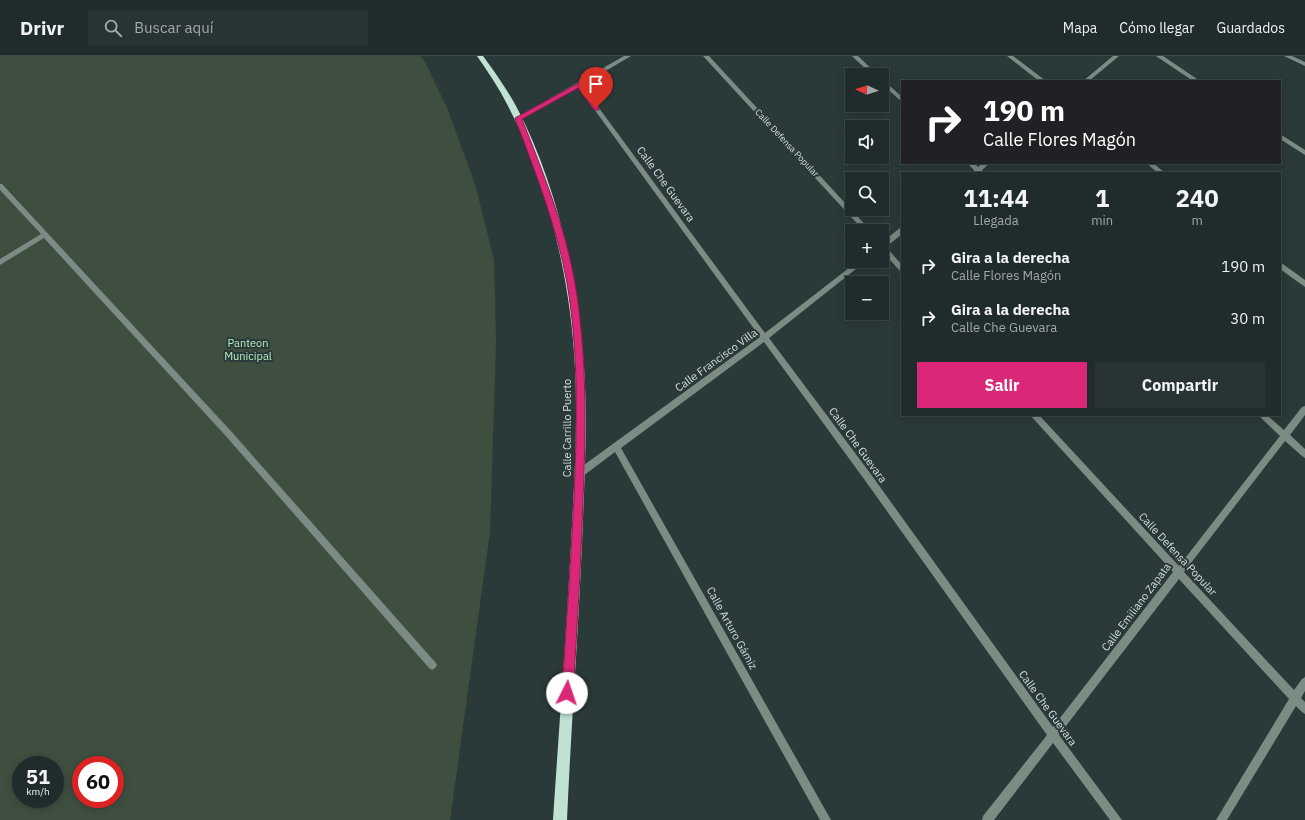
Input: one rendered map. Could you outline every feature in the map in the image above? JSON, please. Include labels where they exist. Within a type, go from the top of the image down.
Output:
[{"type":"main road","name":"Calle Carrillo Puerto","points":[[480,56],[500,85],[518,118],[549,198],[570,282],[577,334],[581,403],[580,473],[560,820]]},
{"type":"street","points":[[518,118],[579,85],[628,56]]},
{"type":"street","name":"Calle Defensa Popular","points":[[706,56],[862,224]]},
{"type":"street","points":[[855,56],[868,68]]},
{"type":"street","points":[[1010,56],[1042,80]]},
{"type":"street","points":[[1087,80],[1116,56]]},
{"type":"street","points":[[1159,56],[1195,80]]},
{"type":"street","points":[[1287,56],[1305,64]]},
{"type":"street","name":"Calle Che Guevara","points":[[579,85],[765,337],[1117,820]]},
{"type":"street","points":[[889,88],[901,99]]},
{"type":"street","points":[[1281,137],[1305,153]]},
{"type":"street","points":[[971,164],[978,172],[986,164]]},
{"type":"street","points":[[1150,164],[1161,172]]},
{"type":"street","points":[[0,186],[237,443],[432,665]]},
{"type":"street","points":[[889,240],[901,231]]},
{"type":"street","points":[[0,262],[44,235]]},
{"type":"street","points":[[889,254],[901,268]]},
{"type":"street","points":[[1281,266],[1305,284]]},
{"type":"street","name":"Calle Francisco Villa","points":[[580,473],[765,337],[854,268]]},
{"type":"street","name":"Calle Emiliano Zapata","points":[[987,820],[1177,572],[1286,436],[1305,409]]},
{"type":"street","name":"Calle Defensa Popular","points":[[1035,416],[1177,572],[1305,709]]},
{"type":"street","points":[[1263,416],[1305,454]]},
{"type":"street","name":"Calle Arturo Gámiz","points":[[616,447],[826,820]]},
{"type":"street","points":[[1221,820],[1305,682]]},
{"type":"green space","name":"Panteon Municipal","points":[[0,56],[420,56],[425,62],[447,108],[475,184],[494,260],[496,343],[490,532],[450,820],[0,820]]},
{"type":"route","points":[[567,693],[576,566],[580,459],[581,403],[577,334],[570,282],[549,198],[518,118],[579,85],[596,108]]}]
